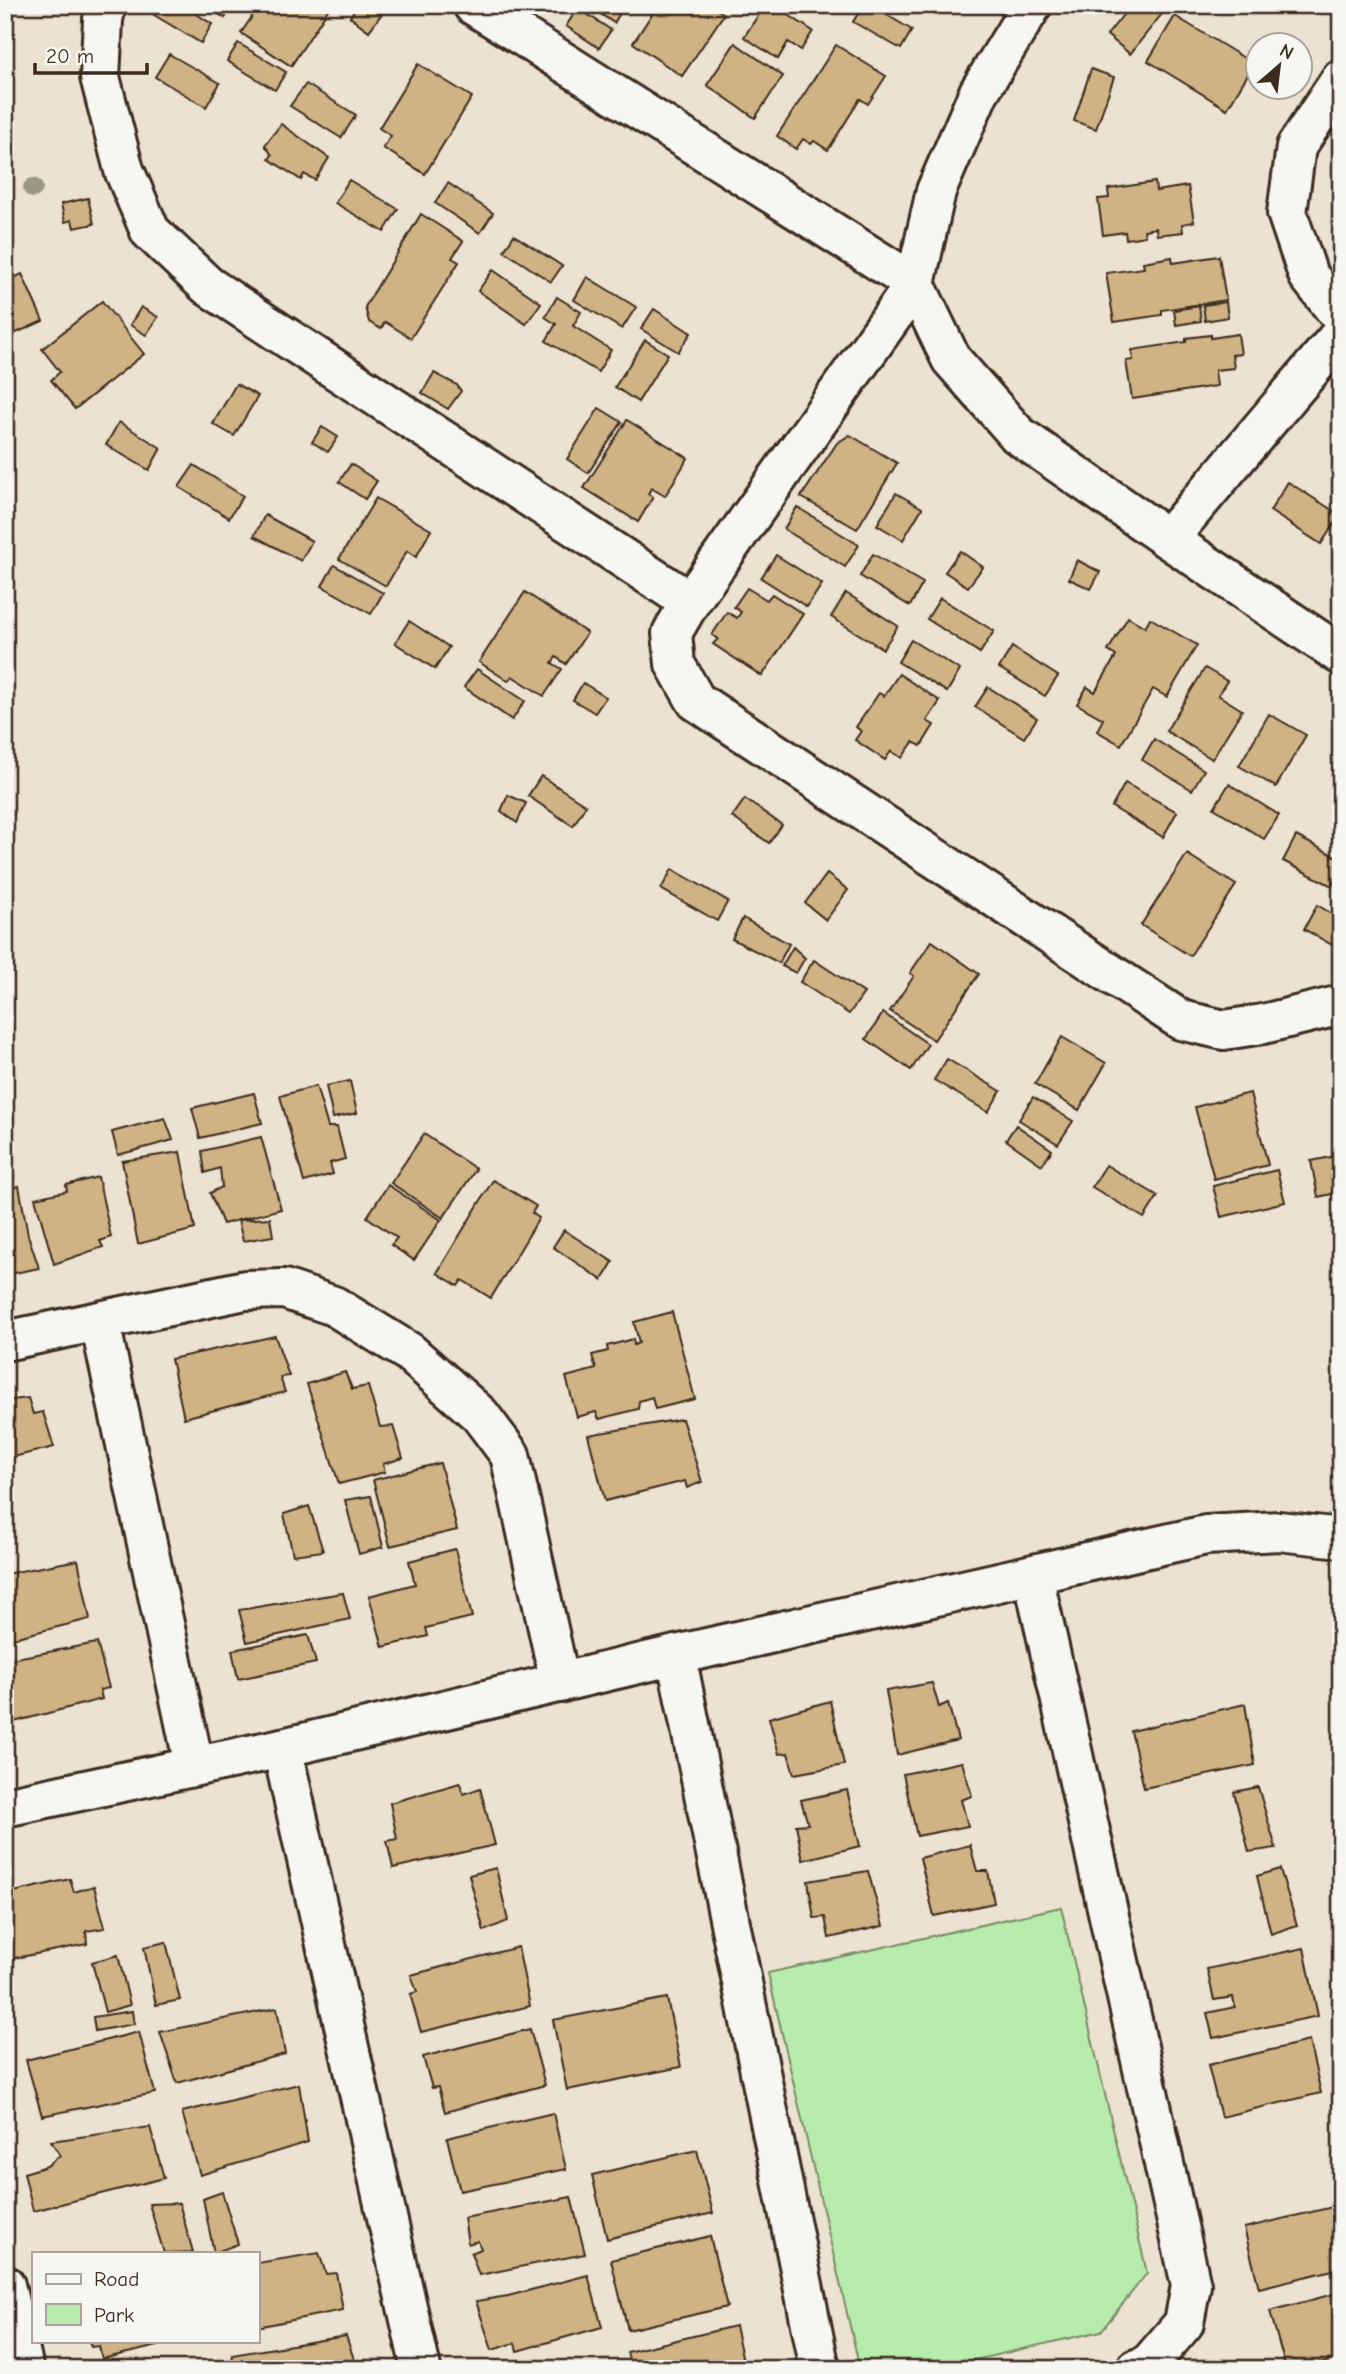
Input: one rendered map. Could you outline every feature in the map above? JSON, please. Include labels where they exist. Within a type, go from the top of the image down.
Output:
[{"type":"street","points":[[106,5],[100,77],[124,170],[150,232],[208,286],[690,602]]},
{"type":"street","points":[[473,5],[915,284],[951,359],[1018,435],[1341,655]]},
{"type":"street","points":[[1032,5],[979,92],[936,191],[915,284],[690,602],[672,633],[676,664],[696,701],[1181,1020],[1224,1031],[1341,1004]]},
{"type":"street","points":[[1341,79],[1296,147],[1287,213],[1308,275],[1341,317]]},
{"type":"street","points":[[1168,539],[1341,334]]},
{"type":"street","points":[[5,1341],[245,1290],[284,1289],[334,1306],[409,1352],[480,1415],[510,1455],[560,1683]]},
{"type":"street","points":[[100,1322],[194,1765]]},
{"type":"street","points":[[5,1807],[282,1748],[676,1655],[1206,1535],[1279,1531],[1341,1538]]},
{"type":"street","points":[[1033,1575],[1191,2285],[1184,2323],[1147,2367],[1136,2369]]},
{"type":"street","points":[[676,1655],[820,2369]]},
{"type":"street","points":[[282,1748],[421,2369]]},
{"type":"street","points":[[5,2285],[24,2369]]},
{"type":"green space","points":[[1061,1907],[1147,2273],[1101,2331],[935,2369],[860,2369],[768,1973]]},
{"type":"building","points":[[160,5],[182,5],[212,24],[201,43],[154,15]]},
{"type":"building","points":[[204,5],[233,5],[225,18]]},
{"type":"building","points":[[260,5],[331,5],[291,66],[241,33]]},
{"type":"building","points":[[357,5],[373,5],[383,12],[369,31],[350,17]]},
{"type":"building","points":[[587,5],[625,5],[614,23]]},
{"type":"building","points":[[658,5],[710,5],[724,14],[682,76],[633,43]]},
{"type":"building","points":[[765,5],[773,5],[813,31],[801,50],[788,42],[778,59],[744,37]]},
{"type":"building","points":[[863,5],[870,5],[912,30],[901,49],[853,22]]},
{"type":"building","points":[[1131,5],[1159,5],[1165,10],[1130,54],[1107,35]]},
{"type":"building","points":[[578,8],[611,30],[599,48],[566,26]]},
{"type":"building","points":[[1175,16],[1244,58],[1244,81],[1227,109],[1148,61]]},
{"type":"building","points":[[238,43],[286,72],[275,90],[227,61]]},
{"type":"building","points":[[735,43],[783,76],[755,118],[707,85]]},
{"type":"building","points":[[836,45],[886,76],[868,104],[860,99],[828,150],[814,141],[811,144],[803,139],[796,149],[777,136]]},
{"type":"building","points":[[169,54],[220,83],[206,107],[155,77]]},
{"type":"building","points":[[418,64],[472,97],[425,174],[383,148],[391,136],[379,128]]},
{"type":"building","points":[[1091,69],[1114,77],[1096,129],[1074,121]]},
{"type":"building","points":[[306,84],[356,115],[341,138],[290,106]]},
{"type":"building","points":[[281,124],[329,158],[315,180],[304,174],[301,180],[269,159],[272,155],[265,145]]},
{"type":"building","points":[[349,180],[398,209],[384,232],[335,203]]},
{"type":"building","points":[[1155,182],[1156,191],[1188,186],[1194,222],[1182,224],[1183,232],[1157,235],[1156,228],[1144,230],[1145,236],[1126,239],[1125,232],[1103,235],[1098,199],[1109,198],[1108,189]]},
{"type":"building","points":[[448,183],[493,213],[480,233],[435,203]]},
{"type":"building","points":[[88,198],[94,224],[74,228],[72,220],[65,222],[61,204]]},
{"type":"building","points":[[421,214],[463,241],[452,258],[459,262],[411,338],[385,322],[381,329],[369,322],[365,307]]},
{"type":"building","points":[[514,235],[562,266],[551,282],[504,251]]},
{"type":"building","points":[[1219,256],[1226,300],[1162,310],[1162,315],[1114,322],[1106,273],[1144,268],[1143,262],[1172,257],[1173,263]]},
{"type":"building","points":[[493,270],[541,303],[526,324],[478,291]]},
{"type":"building","points":[[22,274],[43,321],[5,338],[5,282]]},
{"type":"building","points":[[587,277],[636,307],[622,329],[574,300]]},
{"type":"building","points":[[557,297],[581,312],[573,326],[611,350],[598,372],[546,341],[556,324],[545,317]]},
{"type":"building","points":[[102,301],[144,354],[75,409],[51,380],[60,372],[42,349]]},
{"type":"building","points":[[1226,302],[1228,317],[1205,321],[1203,305]]},
{"type":"building","points":[[1199,306],[1201,321],[1176,325],[1174,310]]},
{"type":"building","points":[[141,307],[158,317],[146,335],[130,325]]},
{"type":"building","points":[[654,309],[691,333],[678,352],[641,329]]},
{"type":"building","points":[[1238,334],[1241,354],[1232,355],[1234,368],[1215,370],[1217,386],[1132,399],[1126,361],[1133,360],[1132,350],[1186,342],[1186,338]]},
{"type":"building","points":[[645,340],[668,354],[638,402],[615,387]]},
{"type":"building","points":[[434,373],[457,385],[461,391],[448,409],[422,393]]},
{"type":"building","points":[[236,384],[258,396],[234,436],[213,424]]},
{"type":"building","points":[[599,408],[622,422],[588,473],[567,459]]},
{"type":"building","points":[[627,420],[688,458],[665,496],[651,488],[648,494],[653,497],[638,522],[584,488]]},
{"type":"building","points":[[119,422],[161,448],[149,470],[106,445]]},
{"type":"building","points":[[322,427],[338,437],[328,452],[312,442]]},
{"type":"building","points":[[850,435],[897,463],[857,529],[801,497],[837,443]]},
{"type":"building","points":[[351,464],[377,481],[365,499],[339,482]]},
{"type":"building","points":[[194,465],[243,496],[229,518],[179,487]]},
{"type":"building","points":[[1288,482],[1340,515],[1321,544],[1270,511]]},
{"type":"building","points":[[896,493],[922,508],[903,540],[877,525]]},
{"type":"building","points":[[376,498],[431,530],[416,557],[407,551],[386,586],[339,559]]},
{"type":"building","points":[[797,507],[859,545],[845,567],[784,529]]},
{"type":"building","points":[[265,515],[312,541],[301,561],[254,536]]},
{"type":"building","points":[[960,551],[983,567],[968,587],[945,572]]},
{"type":"building","points":[[873,554],[923,583],[910,606],[860,576]]},
{"type":"building","points":[[776,555],[822,584],[807,607],[761,578]]},
{"type":"building","points":[[1077,560],[1100,572],[1091,589],[1069,579]]},
{"type":"building","points":[[334,565],[383,593],[371,614],[322,586]]},
{"type":"building","points":[[747,588],[767,600],[772,594],[803,614],[762,676],[713,644],[718,639],[712,635],[727,612],[737,618],[741,612],[734,607]]},
{"type":"building","points":[[525,592],[587,633],[566,664],[556,657],[552,663],[562,669],[544,696],[512,676],[508,681],[479,662]]},
{"type":"building","points":[[846,593],[898,626],[883,649],[831,617]]},
{"type":"building","points":[[940,598],[994,631],[980,653],[927,619]]},
{"type":"building","points":[[1128,617],[1145,627],[1150,618],[1197,645],[1167,697],[1153,689],[1121,745],[1097,731],[1103,719],[1077,704],[1087,687],[1095,692],[1116,656],[1108,651]]},
{"type":"building","points":[[409,621],[449,647],[435,669],[395,643]]},
{"type":"building","points":[[911,640],[960,670],[947,692],[898,662]]},
{"type":"building","points":[[1012,647],[1058,676],[1045,696],[999,668]]},
{"type":"building","points":[[1205,668],[1227,681],[1218,695],[1242,710],[1212,759],[1166,731]]},
{"type":"building","points":[[477,669],[525,701],[512,720],[464,687]]},
{"type":"building","points":[[899,674],[940,701],[927,721],[934,725],[921,746],[913,742],[902,758],[891,751],[885,760],[855,740],[861,731],[856,727],[879,693],[884,696]]},
{"type":"building","points":[[583,683],[606,697],[595,713],[573,700]]},
{"type":"building","points":[[988,687],[1037,718],[1024,738],[975,707]]},
{"type":"building","points":[[1269,714],[1306,735],[1276,787],[1239,766]]},
{"type":"building","points":[[1154,739],[1204,770],[1192,790],[1142,760]]},
{"type":"building","points":[[541,776],[586,805],[573,826],[528,796]]},
{"type":"building","points":[[1125,783],[1177,812],[1163,837],[1112,807]]},
{"type":"building","points":[[1229,784],[1279,815],[1264,839],[1214,808]]},
{"type":"building","points":[[508,795],[526,803],[517,823],[501,811]]},
{"type":"building","points":[[745,799],[782,825],[769,843],[732,817]]},
{"type":"building","points":[[1296,836],[1341,859],[1341,868],[1332,886],[1283,861]]},
{"type":"building","points":[[1187,854],[1236,885],[1190,956],[1141,925]]},
{"type":"building","points":[[672,869],[728,901],[717,921],[661,889]]},
{"type":"building","points":[[827,874],[848,890],[826,920],[805,903]]},
{"type":"building","points":[[1317,905],[1341,919],[1341,950],[1304,929]]},
{"type":"building","points":[[743,918],[789,944],[779,963],[732,939]]},
{"type":"building","points":[[932,941],[979,974],[934,1040],[890,1011],[914,976],[910,973]]},
{"type":"building","points":[[793,947],[805,958],[796,973],[782,966]]},
{"type":"building","points":[[814,960],[864,993],[849,1014],[800,982]]},
{"type":"building","points":[[883,1013],[928,1044],[911,1070],[866,1039]]},
{"type":"building","points":[[1062,1037],[1106,1063],[1079,1110],[1035,1084]]},
{"type":"building","points":[[947,1059],[1001,1091],[988,1112],[934,1080]]},
{"type":"building","points":[[350,1081],[357,1113],[333,1118],[326,1086]]},
{"type":"building","points":[[316,1086],[328,1127],[337,1127],[345,1159],[330,1163],[333,1174],[304,1182],[280,1096]]},
{"type":"building","points":[[254,1093],[262,1123],[200,1138],[192,1108]]},
{"type":"building","points":[[1250,1093],[1268,1165],[1214,1179],[1195,1107]]},
{"type":"building","points":[[1033,1097],[1073,1121],[1058,1144],[1019,1120]]},
{"type":"building","points":[[165,1118],[173,1140],[118,1155],[112,1132]]},
{"type":"building","points":[[1016,1125],[1052,1150],[1042,1165],[1006,1140]]},
{"type":"building","points":[[424,1134],[476,1169],[443,1218],[391,1183]]},
{"type":"building","points":[[261,1137],[281,1209],[223,1224],[210,1193],[222,1187],[220,1168],[205,1173],[202,1151]]},
{"type":"building","points":[[180,1152],[195,1229],[138,1244],[122,1161]]},
{"type":"building","points":[[5,1153],[9,1153],[14,1179],[5,1181]]},
{"type":"building","points":[[1341,1155],[1341,1192],[1318,1197],[1311,1161]]},
{"type":"building","points":[[1106,1165],[1158,1196],[1144,1218],[1092,1187]]},
{"type":"building","points":[[1277,1170],[1285,1202],[1221,1217],[1213,1186]]},
{"type":"building","points":[[98,1177],[111,1237],[100,1241],[103,1247],[54,1264],[35,1198],[67,1191],[66,1185]]},
{"type":"building","points":[[493,1180],[536,1206],[532,1213],[539,1218],[491,1298],[462,1280],[458,1286],[437,1273]]},
{"type":"building","points":[[388,1185],[441,1220],[414,1260],[391,1245],[397,1238],[367,1217]]},
{"type":"building","points":[[19,1186],[28,1235],[39,1268],[5,1275],[5,1189]]},
{"type":"building","points":[[270,1218],[273,1236],[243,1241],[238,1220]]},
{"type":"building","points":[[564,1230],[613,1262],[602,1280],[553,1247]]},
{"type":"building","points":[[672,1312],[695,1399],[655,1409],[652,1397],[639,1401],[638,1409],[599,1419],[596,1412],[577,1417],[566,1377],[596,1369],[592,1355],[608,1351],[607,1346],[633,1339],[634,1345],[639,1343],[634,1322]]},
{"type":"building","points":[[275,1336],[289,1376],[280,1377],[285,1392],[184,1418],[171,1359]]},
{"type":"building","points":[[345,1372],[352,1389],[368,1386],[380,1427],[393,1426],[403,1458],[383,1464],[385,1472],[339,1484],[307,1384]]},
{"type":"building","points":[[28,1398],[33,1414],[43,1412],[54,1447],[5,1459],[5,1401]]},
{"type":"building","points":[[682,1419],[702,1482],[687,1488],[685,1481],[605,1501],[588,1435]]},
{"type":"building","points":[[440,1463],[457,1530],[390,1546],[373,1480]]},
{"type":"building","points":[[371,1496],[383,1547],[359,1554],[345,1500]]},
{"type":"building","points":[[309,1506],[323,1551],[293,1555],[284,1514]]},
{"type":"building","points":[[455,1549],[472,1617],[426,1628],[428,1636],[383,1647],[369,1596],[415,1584],[409,1561]]},
{"type":"building","points":[[78,1560],[90,1619],[5,1640],[5,1574]]},
{"type":"building","points":[[343,1593],[350,1619],[247,1642],[239,1610]]},
{"type":"building","points":[[308,1635],[316,1663],[238,1679],[232,1650]]},
{"type":"building","points":[[97,1643],[109,1688],[100,1690],[102,1699],[10,1723],[5,1708],[5,1660]]},
{"type":"building","points":[[932,1683],[939,1707],[948,1703],[958,1740],[897,1755],[886,1691]]},
{"type":"building","points":[[830,1701],[844,1765],[794,1774],[788,1753],[779,1754],[769,1718]]},
{"type":"building","points":[[1245,1704],[1255,1765],[1144,1788],[1131,1731]]},
{"type":"building","points":[[962,1762],[972,1796],[961,1800],[968,1826],[917,1836],[903,1774]]},
{"type":"building","points":[[460,1783],[464,1794],[480,1788],[495,1845],[393,1868],[387,1841],[397,1839],[390,1803]]},
{"type":"building","points":[[1258,1787],[1276,1848],[1249,1852],[1234,1792]]},
{"type":"building","points":[[847,1790],[860,1846],[803,1860],[796,1825],[808,1824],[801,1800]]},
{"type":"building","points":[[970,1845],[977,1871],[988,1871],[994,1903],[934,1916],[920,1858]]},
{"type":"building","points":[[496,1868],[508,1921],[484,1931],[469,1875]]},
{"type":"building","points":[[1280,1869],[1297,1925],[1271,1934],[1257,1876]]},
{"type":"building","points":[[868,1871],[883,1926],[829,1938],[825,1917],[814,1918],[808,1881]]},
{"type":"building","points":[[70,1879],[74,1892],[94,1886],[105,1928],[86,1931],[87,1944],[10,1959],[5,1944],[5,1894]]},
{"type":"building","points":[[166,1942],[180,2000],[156,2005],[144,1947]]},
{"type":"building","points":[[518,1947],[530,2006],[421,2032],[410,1994],[417,1992],[411,1975]]},
{"type":"building","points":[[1304,1948],[1318,2016],[1213,2038],[1207,2013],[1235,2007],[1233,1997],[1214,2000],[1207,1969]]},
{"type":"building","points":[[118,1955],[130,2005],[105,2012],[92,1962]]},
{"type":"building","points":[[667,1998],[681,2067],[567,2090],[553,2020]]},
{"type":"building","points":[[277,2008],[285,2054],[177,2083],[160,2032]]},
{"type":"building","points":[[132,2011],[134,2024],[95,2031],[93,2017]]},
{"type":"building","points":[[530,2029],[545,2085],[445,2112],[438,2087],[432,2088],[423,2057]]},
{"type":"building","points":[[139,2032],[155,2093],[42,2116],[26,2060]]},
{"type":"building","points":[[1309,2041],[1321,2093],[1221,2117],[1208,2065]]},
{"type":"building","points":[[299,2084],[308,2142],[200,2175],[182,2112]]},
{"type":"building","points":[[553,2113],[566,2169],[460,2191],[447,2138]]},
{"type":"building","points":[[150,2127],[164,2178],[33,2211],[24,2173],[47,2166],[60,2155],[51,2141]]},
{"type":"building","points":[[697,2150],[713,2213],[607,2239],[592,2175]]},
{"type":"building","points":[[222,2192],[238,2244],[214,2252],[203,2199]]},
{"type":"building","points":[[571,2197],[585,2254],[479,2275],[471,2253],[481,2249],[478,2241],[468,2244],[464,2218]]},
{"type":"building","points":[[179,2203],[193,2252],[164,2252],[149,2204]]},
{"type":"building","points":[[1341,2205],[1341,2268],[1259,2288],[1244,2228]]},
{"type":"building","points":[[710,2236],[727,2307],[628,2330],[611,2260]]},
{"type":"building","points":[[319,2253],[326,2274],[336,2273],[343,2310],[259,2327],[259,2263]]},
{"type":"building","points":[[588,2275],[602,2327],[517,2351],[515,2343],[492,2350],[476,2301],[508,2296]]},
{"type":"building","points":[[1341,2292],[1341,2358],[1301,2369],[1286,2369],[1270,2311]]},
{"type":"building","points":[[735,2326],[745,2369],[631,2369],[627,2352]]},
{"type":"building","points":[[346,2336],[355,2362],[346,2361],[348,2369],[236,2369],[232,2355]]},
{"type":"building","points":[[89,2342],[175,2342],[102,2359],[99,2346],[91,2347]]}]
